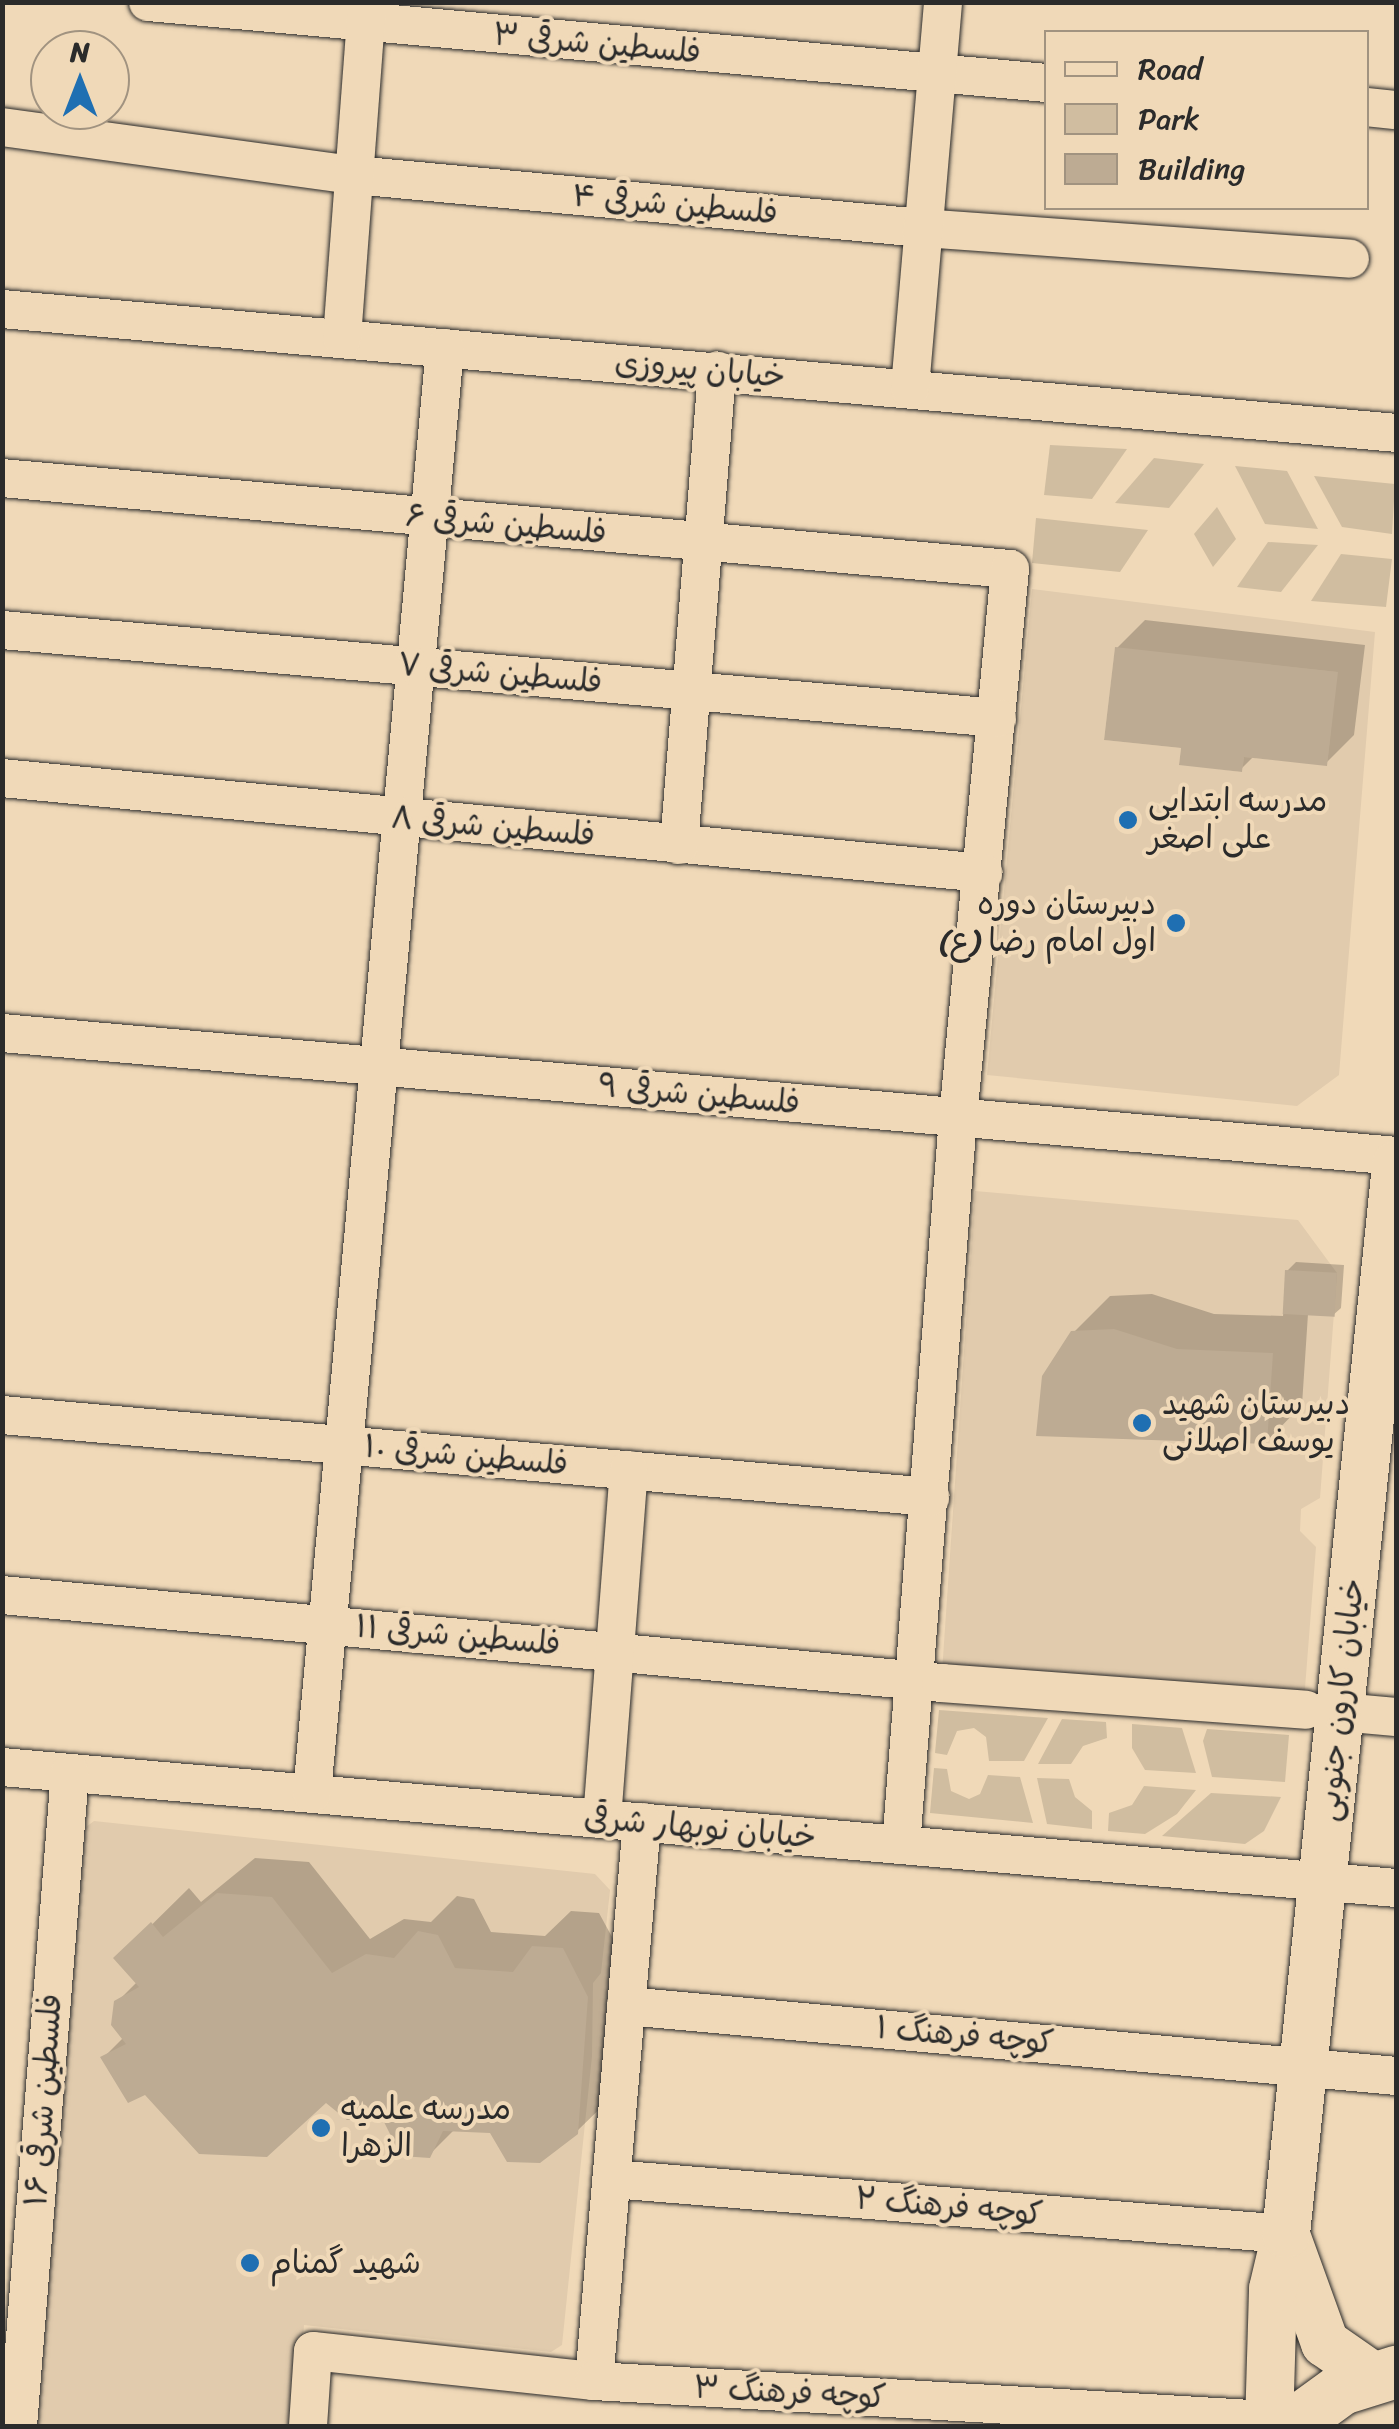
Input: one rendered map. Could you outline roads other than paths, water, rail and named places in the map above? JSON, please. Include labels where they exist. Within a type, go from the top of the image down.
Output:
[{"type":"main road","points":[[1276,2424],[1385,2374]]},
{"type":"street","name":"فلسطین شرقی ۳","points":[[148,2],[366,13],[936,75],[1044,83]]},
{"type":"street","points":[[910,388],[942,2]]},
{"type":"street","points":[[342,338],[366,13]]},
{"type":"street","points":[[1369,108],[1396,110]]},
{"type":"street","name":"فلسطین شرقی ۴","points":[[2,126],[354,175],[922,228],[1350,259]]},
{"type":"street","name":"خیابان پیروزی","points":[[2,309],[1396,433]]},
{"type":"street","points":[[312,1794],[446,348]]},
{"type":"street","points":[[679,844],[708,543],[718,371]]},
{"type":"street","name":"فلسطین شرقی ۶","points":[[2,478],[1010,569],[997,718]]},
{"type":"street","name":"فلسطین شرقی ۷","points":[[2,630],[997,718]]},
{"type":"street","points":[[901,1845],[958,1118],[997,718]]},
{"type":"street","name":"فلسطین شرقی ۸","points":[[2,778],[984,873]]},
{"type":"street","name":"فلسطین شرقی ۹","points":[[2,1033],[1396,1156]]},
{"type":"street","name":"خیابان کارون جنوبی","points":[[1276,2424],[1273,2288],[1286,2234],[1322,1882],[1323,1711],[1382,1447],[1396,1165]]},
{"type":"street","name":"فلسطین شرقی ۱۰","points":[[2,1415],[930,1497]]},
{"type":"street","points":[[602,1819],[629,1470]]},
{"type":"street","name":"فلسطین شرقی ۱۱","points":[[2,1595],[1396,1716]]},
{"type":"street","name":"خیابان نوبهار شرقی","points":[[2,1767],[1396,1888]]},
{"type":"street","name":"فلسطین شرقی ۱۶","points":[[18,2426],[70,1773]]},
{"type":"street","points":[[594,2382],[642,1822]]},
{"type":"street","name":"کوچه فرهنگ ۱","points":[[626,2006],[1396,2076]]},
{"type":"street","name":"کوچه فرهنگ ۲","points":[[612,2179],[1286,2234]]},
{"type":"street","name":"خیابان کارون جنوبی","points":[[1286,2234],[1325,2343],[1385,2374]]},
{"type":"street","name":"کوچه فرهنگ ۳","points":[[308,2426],[313,2351],[594,2382],[1276,2424]]},
{"type":"place","name":"مدرسه ابتدایی علی اصغر","points":[[1128,820]]},
{"type":"place","name":"دبیرستان دوره اول امام رضا (ع)","points":[[1176,923]]},
{"type":"place","name":"دبیرستان شهید یوسف اصلانی","points":[[1142,1423]]},
{"type":"place","name":"مدرسه علمیه الزهرا","points":[[321,2128]]},
{"type":"place","name":"شهید گمنام","points":[[250,2263]]}]
